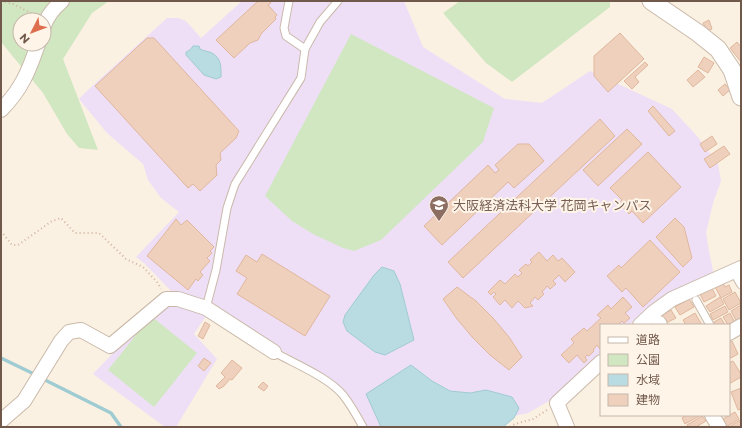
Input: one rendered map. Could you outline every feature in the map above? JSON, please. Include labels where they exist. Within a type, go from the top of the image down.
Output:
[{"type":"street","points":[[651,1],[698,33],[718,49],[732,70],[741,97]]},
{"type":"street","points":[[51,12],[58,4]]},
{"type":"street","points":[[1,110],[11,101],[21,87],[29,71],[35,52]]},
{"type":"street","points":[[641,324],[654,312],[672,299],[739,273]]},
{"type":"street","points":[[1,421],[24,401],[61,341],[69,332],[81,330],[110,346],[166,299],[178,299],[206,308],[274,352]]},
{"type":"street","points":[[730,332],[741,326]]},
{"type":"street","points":[[567,427],[556,403],[600,363]]},
{"type":"street","points":[[713,416],[719,427]]},
{"type":"lane","points":[[289,1],[284,28],[286,36],[305,49]]},
{"type":"lane","points":[[206,308],[216,270],[228,208],[235,184],[302,78],[305,49],[320,22],[338,1]]},
{"type":"lane","points":[[739,273],[741,286]]},
{"type":"lane","points":[[696,300],[709,324]]},
{"type":"lane","points":[[274,352],[325,380],[342,394],[355,412],[363,427]]},
{"type":"path","points":[[1,1],[13,4],[29,12]]},
{"type":"path","points":[[1,230],[12,245],[18,245],[52,221],[61,218],[75,233],[100,233],[126,259],[143,267],[158,283],[166,299]]},
{"type":"path","points":[[510,427],[514,424],[533,419],[556,403]]},
{"type":"shaded area","name":"大阪経済法科大学 花岡キャンパス","points":[[242,1],[404,1],[423,47],[505,99],[542,103],[590,71],[672,109],[697,136],[718,164],[721,181],[713,203],[706,233],[714,276],[650,306],[630,324],[600,324],[600,353],[549,401],[528,413],[509,417],[498,427],[367,427],[358,409],[345,391],[327,376],[277,348],[212,307],[194,334],[217,359],[176,427],[165,427],[93,374],[172,292],[145,264],[136,257],[179,212],[161,198],[148,180],[143,164],[107,133],[79,99],[167,18],[178,18],[186,21],[201,38]]},
{"type":"green space","points":[[1,1],[109,1],[92,13],[63,59],[98,150],[79,148],[67,134],[43,93],[1,42]]},
{"type":"green space","points":[[460,1],[610,1],[610,7],[512,82],[486,63],[443,13]]},
{"type":"green space","points":[[351,34],[494,108],[483,142],[381,240],[354,251],[343,248],[313,234],[292,221],[265,196]]},
{"type":"green space","points":[[151,316],[197,353],[154,407],[108,370]]},
{"type":"water","points":[[193,46],[199,46],[200,49],[212,53],[218,58],[221,77],[216,79],[204,75],[186,55],[186,52]]},
{"type":"water","points":[[382,267],[394,271],[400,284],[414,340],[385,355],[375,352],[347,331],[343,322],[345,315],[374,275]]},
{"type":"water","points":[[411,365],[432,381],[450,391],[470,393],[486,390],[512,397],[519,408],[514,418],[503,427],[381,427],[366,394]]},
{"type":"building","points":[[258,1],[269,1],[271,3],[268,5],[277,15],[275,17],[276,19],[261,34],[258,40],[250,43],[234,58],[216,40]]},
{"type":"building","points":[[709,20],[712,29],[707,31],[703,23]]},
{"type":"building","points":[[620,33],[644,59],[608,92],[594,76],[594,56]]},
{"type":"building","points":[[147,38],[154,38],[239,131],[236,138],[220,153],[221,160],[216,165],[217,175],[200,191],[193,184],[188,188],[95,86]]},
{"type":"building","points":[[737,42],[741,47],[741,62],[730,48]]},
{"type":"building","points":[[704,57],[714,63],[708,73],[698,67]]},
{"type":"building","points":[[645,62],[648,65],[635,77],[639,82],[632,89],[624,81]]},
{"type":"building","points":[[698,70],[705,77],[693,87],[687,80]]},
{"type":"building","points":[[725,84],[730,90],[723,96],[718,90]]},
{"type":"building","points":[[653,106],[675,131],[669,136],[648,111]]},
{"type":"building","points":[[600,119],[615,136],[463,278],[448,262]]},
{"type":"building","points":[[627,129],[642,144],[598,186],[583,170]]},
{"type":"building","points":[[712,136],[717,144],[705,152],[700,144]]},
{"type":"building","points":[[518,144],[529,144],[544,161],[514,188],[508,182],[442,245],[424,226],[488,165],[495,173],[499,170],[495,165]]},
{"type":"building","points":[[724,146],[730,154],[710,168],[704,159]]},
{"type":"building","points":[[648,152],[681,187],[643,223],[632,211],[629,214],[619,203],[622,200],[610,188]]},
{"type":"building","points":[[675,218],[684,227],[692,258],[683,267],[656,237]]},
{"type":"building","points":[[176,219],[181,225],[187,220],[214,247],[210,251],[212,253],[207,258],[210,261],[200,272],[203,275],[198,281],[196,279],[188,290],[147,256]]},
{"type":"building","points":[[650,240],[680,272],[643,307],[626,288],[622,292],[607,276],[619,265],[621,268]]},
{"type":"building","points":[[539,252],[547,261],[553,255],[558,261],[562,258],[575,272],[565,282],[559,275],[553,281],[556,284],[550,289],[547,286],[542,292],[544,294],[538,300],[535,297],[530,303],[533,306],[525,308],[518,301],[512,308],[505,300],[500,305],[493,297],[496,294],[494,292],[491,295],[488,292],[500,280],[505,284],[515,274],[518,277],[522,273],[519,270],[526,264],[528,266],[532,262],[530,260]]},
{"type":"building","points":[[262,254],[330,296],[305,336],[237,294],[247,278],[236,271],[246,255],[257,262]]},
{"type":"building","points":[[723,283],[725,287],[729,285],[732,292],[721,298],[715,287]]},
{"type":"building","points":[[457,287],[476,301],[493,318],[509,337],[522,357],[509,370],[490,355],[473,338],[443,299]]},
{"type":"building","points":[[712,288],[716,296],[704,302],[700,294]]},
{"type":"building","points":[[735,292],[741,303],[729,310],[723,299]]},
{"type":"building","points":[[623,297],[632,307],[625,313],[630,318],[624,323],[622,321],[619,324],[600,324],[600,349],[597,345],[589,356],[587,355],[585,357],[587,360],[584,363],[577,355],[569,363],[561,355],[574,343],[571,339],[584,328],[587,331],[601,318],[597,315],[608,305],[611,309]]},
{"type":"building","points":[[720,297],[724,304],[710,312],[706,306]]},
{"type":"building","points":[[689,299],[694,307],[680,315],[675,307]]},
{"type":"building","points":[[741,305],[741,319],[737,322],[731,311]]},
{"type":"building","points":[[725,306],[728,312],[713,320],[710,314]]},
{"type":"building","points":[[671,310],[676,318],[664,324],[659,316]]},
{"type":"building","points":[[695,313],[701,324],[685,324],[683,320]]},
{"type":"building","points":[[730,313],[735,323],[727,324],[723,317]]},
{"type":"building","points":[[721,318],[724,324],[715,324],[714,322]]},
{"type":"building","points":[[205,322],[210,325],[203,339],[198,336]]},
{"type":"building","points":[[732,341],[738,354],[731,358],[730,356],[730,342]]},
{"type":"building","points":[[204,358],[211,363],[204,371],[198,366]]},
{"type":"building","points":[[232,360],[242,368],[232,380],[230,379],[219,389],[216,386],[225,377],[221,373]]},
{"type":"building","points":[[733,361],[741,374],[741,377],[730,383],[730,362]]},
{"type":"building","points":[[263,382],[268,386],[264,391],[258,387]]},
{"type":"building","points":[[741,388],[741,409],[738,410],[731,392]]},
{"type":"building","points":[[735,412],[739,419],[726,427],[721,420]]},
{"type":"building","points":[[685,416],[699,416],[685,424],[682,418]]},
{"type":"building","points":[[702,416],[706,421],[696,427],[688,427],[687,425]]},
{"type":"building","points":[[740,420],[741,427],[729,427]]},
{"type":"waterway","points":[[1,358],[36,375]]},
{"type":"waterway","points":[[41,378],[111,413],[121,427]]},
{"type":"place","name":"大阪経済法科大学 花岡キャンパス","points":[[439,222]]}]
